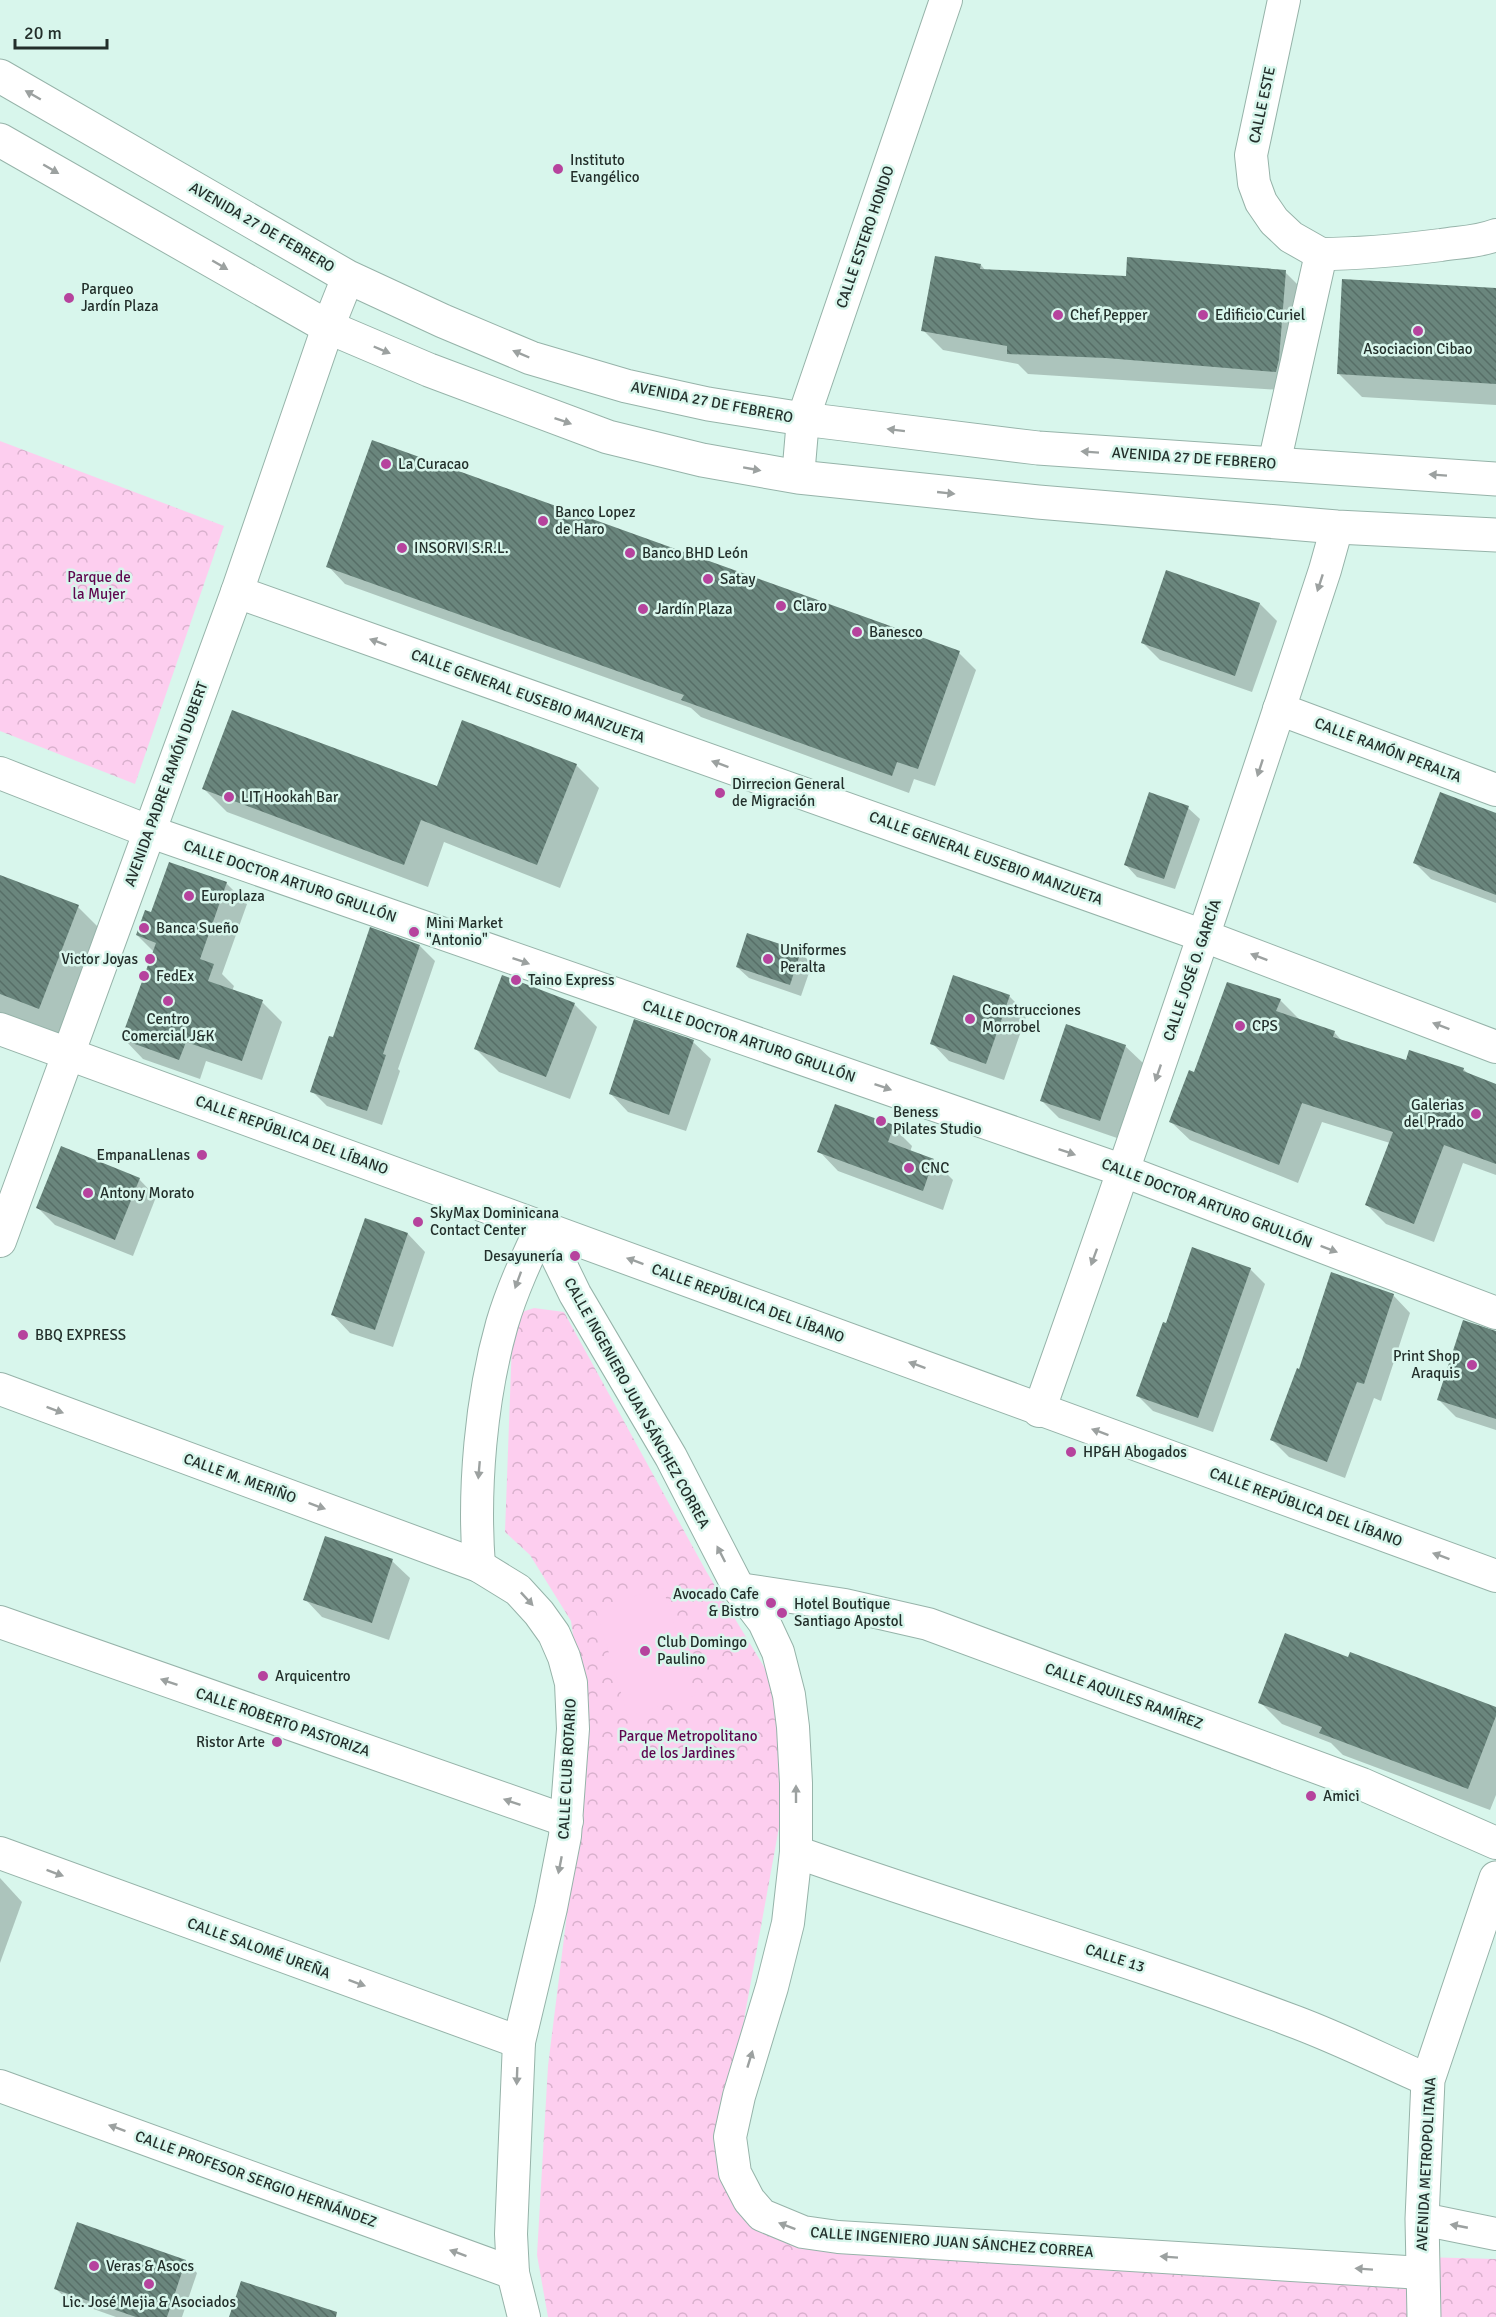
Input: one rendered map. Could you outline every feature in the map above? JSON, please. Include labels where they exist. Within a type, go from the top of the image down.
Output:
[{"type":"main road","name":"AVENIDA 27 DE FEBRERO","points":[[0,76],[348,277],[442,321],[531,358],[626,386],[708,404],[803,419],[1038,448],[1496,479]]},
{"type":"main road","points":[[0,140],[328,327],[448,378],[609,436],[702,460],[798,477],[1027,501],[1337,527],[1496,535]]},
{"type":"main road","name":"AVENIDA METROPOLITANA","points":[[1424,2317],[1422,2219],[1428,2080],[1496,1878]]},
{"type":"street","name":"CALLE ESTERO HONDO","points":[[798,477],[803,419],[946,0]]},
{"type":"street","name":"CALLE ESTE","points":[[1284,0],[1251,155],[1254,183],[1261,202],[1274,221],[1291,237],[1321,254]]},
{"type":"street","points":[[1274,464],[1321,254],[1366,254],[1479,242],[1496,235]]},
{"type":"street","name":"AVENIDA PADRE RAMÓN DUBERT","points":[[0,1241],[237,592],[328,327],[348,277]]},
{"type":"street","name":"CALLE JOSÉ O. GARCÍA","points":[[1039,1411],[1124,1172],[1204,936],[1337,527]]},
{"type":"street","name":"CALLE GENERAL EUSEBIO MANZUETA","points":[[237,592],[1204,936],[1496,1047]]},
{"type":"street","name":"CALLE RAMÓN PERALTA","points":[[1279,709],[1496,790]]},
{"type":"street","name":"CALLE DOCTOR ARTURO GRULLÓN","points":[[0,773],[148,831],[1124,1172],[1496,1313]]},
{"type":"street","name":"CALLE REPÚBLICA DEL LÍBANO","points":[[0,1029],[542,1226],[1039,1411],[1496,1576]]},
{"type":"street","points":[[479,1566],[476,1528],[478,1487],[485,1408],[492,1365],[510,1302],[542,1226]]},
{"type":"street","name":"CALLE INGENIERO JUAN SÁNCHEZ CORREA","points":[[542,1226],[575,1294],[671,1457],[739,1589],[764,1622],[778,1652],[789,1695],[796,1783],[796,1852],[788,1923],[772,1987],[739,2096],[730,2137],[735,2173],[749,2200],[762,2215],[803,2232],[838,2237],[1422,2273]]},
{"type":"street","name":"CALLE M. MERIÑO","points":[[0,1389],[479,1566]]},
{"type":"street","name":"CALLE CLUB ROTARIO","points":[[479,1566],[518,1590],[539,1613],[554,1634],[564,1657],[571,1683],[573,1729],[567,1821],[551,1908],[519,2042],[511,2234],[513,2273],[524,2317]]},
{"type":"street","name":"CALLE AQUILES RAMÍREZ","points":[[739,1589],[845,1605],[928,1624],[1362,1784],[1496,1843]]},
{"type":"street","name":"CALLE ROBERTO PASTORIZA","points":[[0,1622],[567,1821]]},
{"type":"street","name":"CALLE 13","points":[[796,1852],[879,1882],[1129,1962],[1293,2020],[1428,2080]]},
{"type":"street","name":"CALLE SALOMÉ UREÑA","points":[[0,1853],[519,2042]]},
{"type":"street","name":"CALLE PROFESOR SERGIO HERNÁNDEZ","points":[[0,2086],[513,2273]]},
{"type":"street","points":[[1422,2219],[1496,2234]]},
{"type":"green space","name":"Parque de la Mujer","points":[[0,441],[224,526],[135,784],[0,731]]},
{"type":"green space","name":"Parque Metropolitano de los Jardines","points":[[534,1308],[564,1312],[706,1571],[798,1723],[731,2091],[734,2176],[808,2241],[1496,2259],[1496,2317],[548,2317],[537,2255],[548,2066],[569,1898],[585,1721],[571,1621],[530,1555],[505,1532],[513,1315]]},
{"type":"green space","name":"Club Domingo Paulino","points":[[663,1588],[696,1695],[628,1716],[595,1607]]},
{"type":"building","points":[[935,256],[981,264],[980,269],[1126,276],[1127,257],[1286,270],[1276,372],[1106,358],[1007,354],[1007,346],[921,331]]},
{"type":"building","name":"Asociacion Cibao","points":[[1342,279],[1496,288],[1496,384],[1337,374]]},
{"type":"building","name":"Jardín Plaza","points":[[372,440],[960,651],[918,769],[897,762],[892,776],[681,700],[684,695],[326,567]]},
{"type":"building","points":[[1166,570],[1260,603],[1235,676],[1141,643]]},
{"type":"building","points":[[232,710],[437,786],[462,720],[577,764],[537,865],[421,820],[404,865],[202,789]]},
{"type":"building","points":[[1149,792],[1189,806],[1164,879],[1124,865]]},
{"type":"building","points":[[1440,792],[1496,813],[1496,895],[1413,863]]},
{"type":"building","points":[[169,862],[227,882],[200,959],[214,964],[208,981],[263,1000],[242,1061],[186,1042],[179,1060],[121,1039],[156,943],[136,935],[145,910],[151,912]]},
{"type":"building","points":[[0,875],[79,905],[39,1009],[0,994]]},
{"type":"building","points":[[370,927],[420,945],[383,1054],[386,1055],[367,1111],[310,1092],[329,1036],[333,1037]]},
{"type":"building","name":"Uniformes Peralta","points":[[747,933],[801,951],[790,985],[736,967]]},
{"type":"building","points":[[502,975],[575,1003],[546,1077],[474,1049]]},
{"type":"building","name":"Construcciones Morrobel","points":[[953,975],[1010,995],[986,1064],[930,1044]]},
{"type":"building","points":[[1227,982],[1281,999],[1276,1011],[1335,1031],[1333,1037],[1406,1060],[1409,1050],[1464,1068],[1463,1071],[1496,1084],[1496,1164],[1444,1145],[1414,1224],[1365,1205],[1393,1132],[1302,1103],[1279,1165],[1169,1122],[1189,1070],[1194,1072]]},
{"type":"building","points":[[634,1019],[694,1040],[669,1115],[609,1094]]},
{"type":"building","points":[[1066,1024],[1126,1045],[1100,1121],[1040,1101]]},
{"type":"building","points":[[835,1104],[894,1125],[888,1142],[934,1159],[923,1191],[817,1152]]},
{"type":"building","name":"Antony Morato","points":[[61,1146],[140,1178],[115,1240],[36,1208]]},
{"type":"building","points":[[365,1218],[408,1233],[375,1330],[331,1315]]},
{"type":"building","points":[[1192,1247],[1251,1268],[1198,1418],[1136,1396],[1163,1322],[1166,1323]]},
{"type":"building","points":[[1331,1272],[1394,1294],[1364,1384],[1357,1382],[1327,1462],[1270,1440],[1297,1368],[1299,1369]]},
{"type":"building","name":"Print Shop Araquis","points":[[1463,1320],[1496,1331],[1496,1419],[1437,1400]]},
{"type":"building","points":[[325,1536],[393,1559],[372,1623],[303,1600]]},
{"type":"building","points":[[1285,1633],[1348,1657],[1350,1652],[1496,1707],[1496,1716],[1468,1789],[1319,1733],[1322,1727],[1258,1703]]},
{"type":"building","points":[[77,2222],[186,2260],[167,2317],[136,2317],[54,2289]]},
{"type":"building","points":[[241,2281],[337,2312],[336,2317],[229,2317]]},
{"type":"place","name":"Instituto Evangélico","points":[[558,169]]},
{"type":"place","name":"Parqueo Jardín Plaza","points":[[69,298]]},
{"type":"place","name":"Chef Pepper","points":[[1058,315]]},
{"type":"place","name":"Edificio Curiel","points":[[1203,315]]},
{"type":"place","name":"Asociacion Cibao","points":[[1418,331]]},
{"type":"place","name":"La Curacao","points":[[386,464]]},
{"type":"place","name":"Banco Lopez de Haro","points":[[543,521]]},
{"type":"place","name":"INSORVI S.R.L.","points":[[402,548]]},
{"type":"place","name":"Banco BHD León","points":[[630,553]]},
{"type":"place","name":"Satay","points":[[708,579]]},
{"type":"place","name":"Claro","points":[[781,606]]},
{"type":"place","name":"Jardín Plaza","points":[[643,609]]},
{"type":"place","name":"Banesco","points":[[857,632]]},
{"type":"place","name":"Dirrecion General de Migración","points":[[720,793]]},
{"type":"place","name":"LIT Hookah Bar","points":[[229,797]]},
{"type":"place","name":"Europlaza","points":[[189,896]]},
{"type":"place","name":"Banca Sueño","points":[[144,928]]},
{"type":"place","name":"Mini Market \"Antonio\"","points":[[414,932]]},
{"type":"place","name":"Victor Joyas","points":[[150,959]]},
{"type":"place","name":"Uniformes Peralta","points":[[768,959]]},
{"type":"place","name":"FedEx","points":[[144,976]]},
{"type":"place","name":"Taino Express","points":[[516,980]]},
{"type":"place","name":"Centro Comercial J&K","points":[[168,1001]]},
{"type":"place","name":"Construcciones Morrobel","points":[[970,1019]]},
{"type":"place","name":"CPS","points":[[1240,1026]]},
{"type":"place","name":"Galerias del Prado","points":[[1476,1114]]},
{"type":"place","name":"Beness Pilates Studio","points":[[881,1121]]},
{"type":"place","name":"EmpanaLlenas","points":[[202,1155]]},
{"type":"place","name":"CNC","points":[[909,1168]]},
{"type":"place","name":"Antony Morato","points":[[88,1193]]},
{"type":"place","name":"SkyMax Dominicana Contact Center","points":[[418,1222]]},
{"type":"place","name":"Desayunería","points":[[575,1256]]},
{"type":"place","name":"BBQ EXPRESS","points":[[23,1335]]},
{"type":"place","name":"Print Shop Araquis","points":[[1472,1365]]},
{"type":"place","name":"HP&H Abogados","points":[[1071,1452]]},
{"type":"place","name":"Avocado Cafe & Bistro","points":[[771,1603]]},
{"type":"place","name":"Hotel Boutique Santiago Apostol","points":[[782,1613]]},
{"type":"place","name":"Club Domingo Paulino","points":[[645,1651]]},
{"type":"place","name":"Arquicentro","points":[[263,1676]]},
{"type":"place","name":"Ristor Arte","points":[[277,1742]]},
{"type":"place","name":"Amici","points":[[1311,1796]]},
{"type":"place","name":"Veras & Asocs","points":[[94,2266]]},
{"type":"place","name":"Lic. José Mejia & Asociados","points":[[149,2284]]}]
